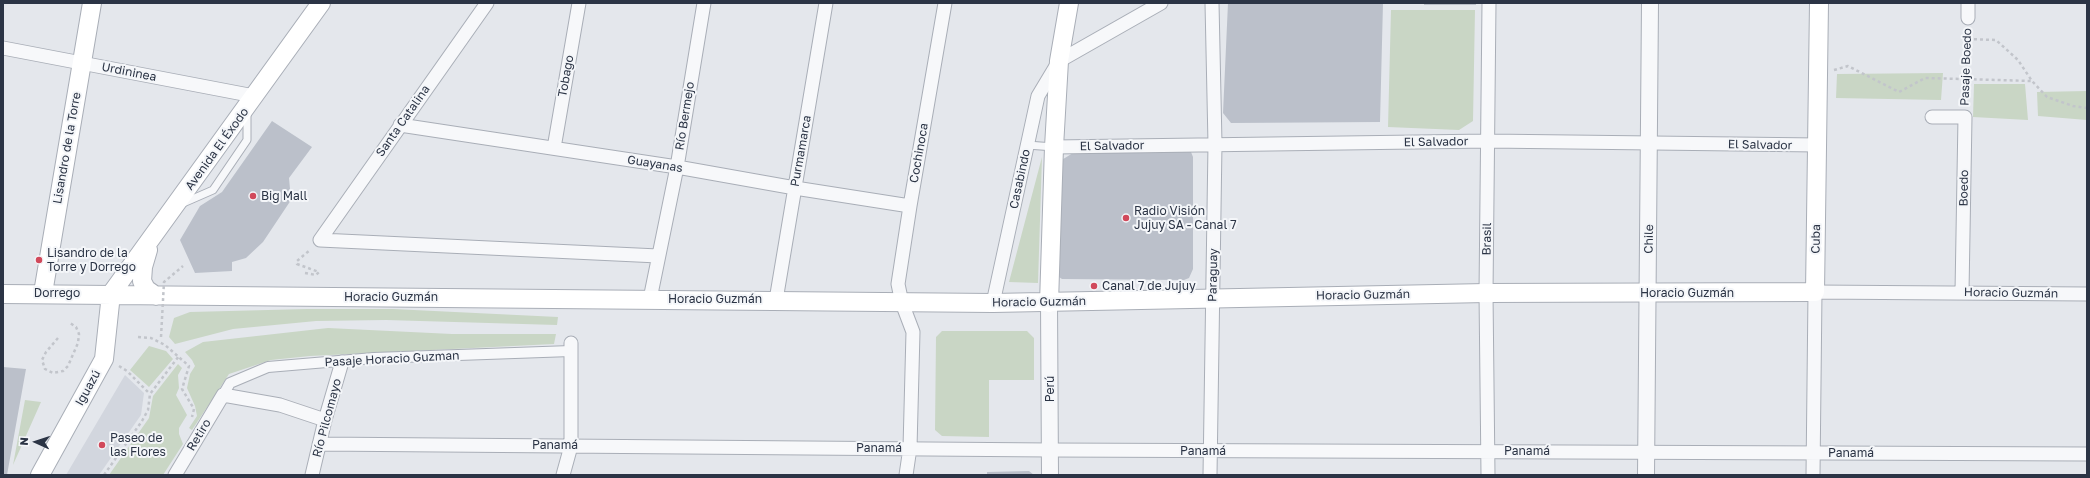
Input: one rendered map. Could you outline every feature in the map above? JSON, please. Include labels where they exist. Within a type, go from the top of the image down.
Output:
[{"type":"main road","name":"Lisandro de la Torre","points":[[43,293],[92,3]]},
{"type":"main road","name":"Avenida El Éxodo","points":[[111,294],[321,3]]},
{"type":"main road","name":"Casabindo","points":[[1049,303],[1054,147],[1059,61],[1069,3]]},
{"type":"main road","name":"Cuba","points":[[1816,292],[1818,3]]},
{"type":"main road","points":[[149,243],[143,267],[142,281],[146,289],[156,296]]},
{"type":"main road","name":"Horacio Guzmán","points":[[111,294],[156,296],[1049,303],[1213,297],[1486,293],[1816,292]]},
{"type":"main road","name":"Dorrego","points":[[3,294],[111,294]]},
{"type":"main road","name":"Iguazú","points":[[40,475],[104,359],[111,294]]},
{"type":"street","name":"Santa Catalina","points":[[320,240],[486,3]]},
{"type":"street","name":"Tobago","points":[[554,148],[578,3]]},
{"type":"street","name":"Río Bermejo","points":[[650,299],[677,167],[704,3]]},
{"type":"street","name":"Purmamarca","points":[[776,300],[826,3]]},
{"type":"street","name":"Cochinoca","points":[[906,475],[910,448],[914,332],[902,303],[898,284],[945,3]]},
{"type":"street","points":[[1059,61],[1161,3]]},
{"type":"street","name":"Paraguay","points":[[1210,475],[1215,144],[1212,3]]},
{"type":"street","name":"Brasil","points":[[1488,475],[1486,293],[1489,3]]},
{"type":"street","name":"Chile","points":[[1646,475],[1650,3]]},
{"type":"street","points":[[1968,3],[1968,18]]},
{"type":"street","name":"Urdininea","points":[[3,48],[81,63],[250,102]]},
{"type":"street","name":"Casabindo","points":[[993,303],[1038,96],[1059,61]]},
{"type":"street","points":[[1932,117],[1965,117]]},
{"type":"street","name":"Boedo","points":[[1962,292],[1965,117]]},
{"type":"street","name":"Guayanas","points":[[400,125],[677,167],[795,188],[910,206]]},
{"type":"street","name":"El Salvador","points":[[1054,147],[1488,141],[1818,145]]},
{"type":"street","points":[[320,240],[658,256]]},
{"type":"street","name":"Horacio Guzmán","points":[[1816,292],[2087,294]]},
{"type":"street","name":"Cuba","points":[[1813,475],[1816,292]]},
{"type":"street","name":"Perú","points":[[1049,303],[1050,475]]},
{"type":"street","points":[[563,475],[571,446],[571,347]]},
{"type":"street","name":"Pasaje Horacio Guzman","points":[[223,395],[230,383],[268,367],[342,362],[374,358],[571,347]]},
{"type":"street","name":"Río Pilcomayo","points":[[312,475],[325,420],[342,362]]},
{"type":"street","points":[[223,395],[280,405],[325,420]]},
{"type":"street","name":"Retiro","points":[[175,475],[223,395]]},
{"type":"street","name":"Panamá","points":[[319,444],[1210,451],[2087,454]]},
{"type":"lane","points":[[1027,145],[1054,147]]},
{"type":"path","name":"Pasaje Boedo","points":[[1965,117],[1968,18]]},
{"type":"path","points":[[1968,39],[1996,40],[2018,60],[2032,81],[2048,97],[2073,106],[2087,108]]},
{"type":"path","points":[[1818,74],[1848,66],[1899,92],[1925,78],[2032,81]]},
{"type":"path","points":[[305,273],[316,275],[319,272],[297,264],[297,261],[320,240]]},
{"type":"path","points":[[160,342],[164,282],[183,266]]},
{"type":"path","points":[[58,338],[46,352],[42,360],[45,369],[53,374],[63,371],[68,366],[78,343],[79,334],[76,327],[70,323]]},
{"type":"path","points":[[138,337],[151,338],[160,342],[179,356],[189,366],[182,389],[194,409],[190,422]]},
{"type":"path","points":[[104,475],[142,421],[148,410],[150,394],[179,356]]},
{"type":"path","points":[[104,359],[127,371],[150,394]]},
{"type":"shaded area","name":"Paseo de las Flores","points":[[125,375],[144,393],[141,415],[99,475],[66,475]]},
{"type":"green space","points":[[1391,10],[1475,10],[1473,121],[1459,130],[1388,127]]},
{"type":"green space","points":[[1943,73],[1941,100],[1836,98],[1837,74]]},
{"type":"green space","points":[[1974,84],[2025,84],[2028,120],[1973,117]]},
{"type":"green space","points":[[2087,91],[2087,120],[2038,116],[2037,92]]},
{"type":"green space","points":[[1042,157],[1038,283],[1009,282]]},
{"type":"green space","points":[[307,309],[393,309],[558,317],[557,325],[386,320],[316,321],[233,329],[175,344],[169,337],[174,318],[190,312]]},
{"type":"green space","points":[[328,328],[452,334],[556,334],[554,344],[310,356],[271,360],[229,374],[192,430],[189,428],[197,416],[195,406],[187,388],[190,374],[195,366],[185,352],[203,342]]},
{"type":"green space","points":[[942,331],[1027,331],[1034,338],[1034,380],[989,380],[989,437],[942,436],[935,430],[936,337]]},
{"type":"green space","points":[[149,346],[166,351],[173,359],[149,387],[130,370]]},
{"type":"green space","points":[[178,364],[182,368],[178,375],[179,388],[176,395],[187,415],[179,428],[179,434],[183,444],[163,475],[109,475],[149,418],[153,396]]},
{"type":"green space","points":[[25,400],[41,402],[13,465]]},
{"type":"building","points":[[1228,3],[1383,3],[1380,122],[1231,123],[1223,113]]},
{"type":"building","points":[[1424,3],[1476,3],[1476,5],[1424,5]]},
{"type":"building","name":"Big Mall","points":[[272,121],[312,147],[289,178],[291,200],[263,242],[246,258],[232,262],[232,271],[195,273],[180,240],[200,206],[222,192]]},
{"type":"building","name":"Radio Visión Jujuy SA - Canal 7","points":[[1191,152],[1193,157],[1193,269],[1189,278],[1184,280],[1062,279],[1059,277],[1060,161],[1073,153]]},
{"type":"building","points":[[3,367],[26,369],[7,475],[3,475]]},
{"type":"building","points":[[1029,471],[1034,475],[987,475],[987,472]]},
{"type":"place","name":"Big Mall","points":[[253,196]]},
{"type":"place","name":"Radio Visión Jujuy SA - Canal 7","points":[[1126,218]]},
{"type":"place","name":"Lisandro de la Torre y Dorrego","points":[[39,260]]},
{"type":"place","name":"Canal 7 de Jujuy","points":[[1094,286]]},
{"type":"place","name":"Paseo de las Flores","points":[[102,445]]}]
